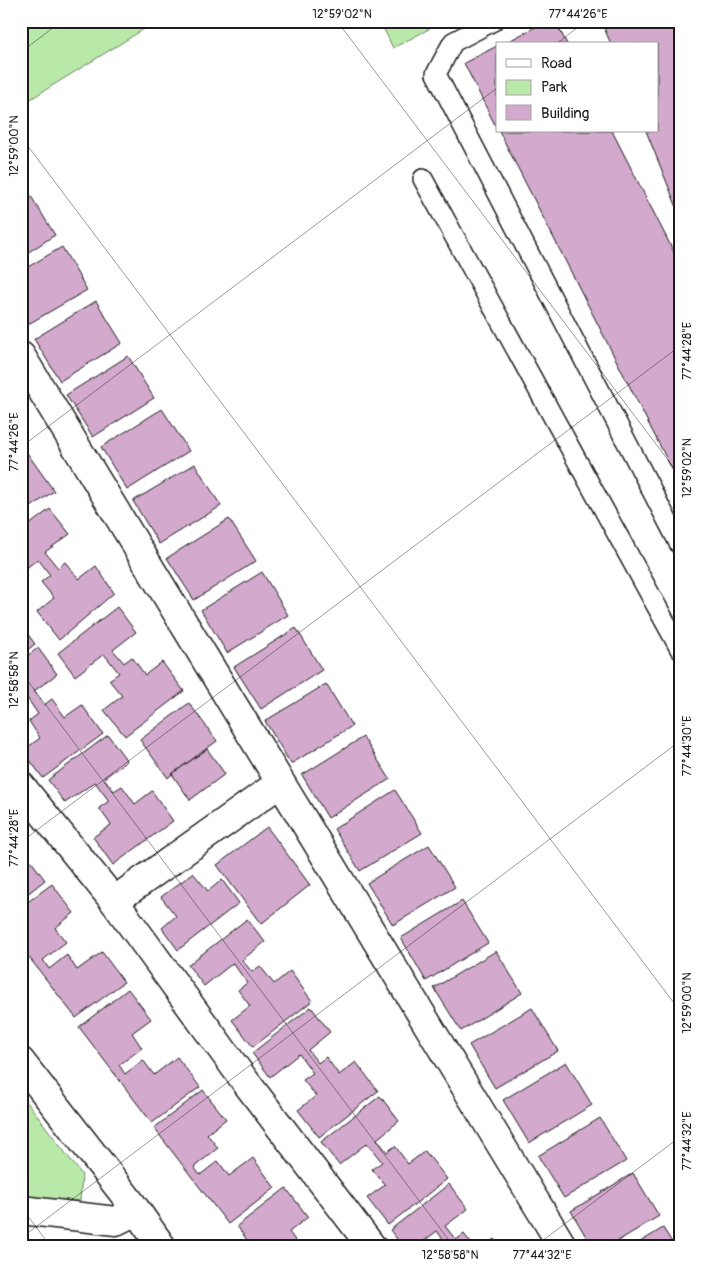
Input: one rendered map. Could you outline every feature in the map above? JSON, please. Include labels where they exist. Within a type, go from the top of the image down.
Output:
[{"type":"street","points":[[21,356],[563,1247]]},
{"type":"street","points":[[114,901],[280,783]]},
{"type":"street","points":[[21,786],[114,901],[244,1081],[372,1247]]},
{"type":"street","points":[[21,1062],[162,1247]]},
{"type":"street","points":[[21,1210],[116,1221],[136,1211]]},
{"type":"lane","points":[[493,21],[453,42],[436,74],[680,545]]},
{"type":"lane","points":[[422,179],[680,649]]},
{"type":"green space","points":[[21,21],[157,21],[21,105]]},
{"type":"green space","points":[[380,21],[444,21],[393,48]]},
{"type":"green space","points":[[21,1094],[82,1175],[80,1201],[21,1198]]},
{"type":"building","points":[[547,21],[555,21],[566,42],[507,42]]},
{"type":"building","points":[[601,21],[680,21],[680,215],[646,132],[658,132],[658,42],[610,42]]},
{"type":"building","points":[[496,47],[496,127],[464,63]]},
{"type":"building","points":[[500,132],[613,132],[680,264],[680,485]]},
{"type":"building","points":[[29,193],[55,235],[21,257],[21,198]]},
{"type":"building","points":[[62,247],[87,290],[25,326],[21,320],[21,271]]},
{"type":"building","points":[[96,301],[122,343],[60,381],[34,339]]},
{"type":"building","points":[[128,356],[154,398],[93,437],[66,395]]},
{"type":"building","points":[[162,409],[189,451],[127,490],[101,447]]},
{"type":"building","points":[[25,450],[54,491],[21,514],[21,453]]},
{"type":"building","points":[[195,464],[221,506],[159,544],[133,501]]},
{"type":"building","points":[[50,509],[70,534],[45,552],[58,568],[65,562],[79,579],[96,566],[114,593],[59,640],[37,612],[54,598],[41,582],[50,575],[38,559],[21,572],[21,531]]},
{"type":"building","points":[[229,519],[256,561],[194,600],[167,558]]},
{"type":"building","points":[[262,572],[288,615],[227,653],[201,610]]},
{"type":"building","points":[[117,607],[136,632],[113,650],[124,663],[132,657],[145,675],[162,662],[184,691],[125,736],[104,710],[122,696],[109,680],[119,673],[104,654],[75,676],[58,653]]},
{"type":"building","points":[[21,625],[35,644],[21,655]]},
{"type":"building","points":[[296,628],[322,670],[261,709],[234,667]]},
{"type":"building","points":[[38,648],[57,674],[34,691],[44,705],[52,699],[65,717],[82,705],[103,734],[43,778],[23,751],[40,738],[29,721],[38,714],[25,695],[21,697],[21,660]]},
{"type":"building","points":[[326,684],[352,726],[291,764],[265,721]]},
{"type":"building","points":[[189,703],[217,741],[168,778],[140,740]]},
{"type":"building","points":[[108,735],[127,761],[104,778],[114,791],[122,786],[135,804],[152,791],[173,821],[113,865],[93,837],[111,825],[99,808],[109,801],[95,782],[65,803],[48,780]]},
{"type":"building","points":[[363,737],[390,779],[328,818],[302,775]]},
{"type":"building","points":[[207,749],[225,774],[190,800],[172,774]]},
{"type":"building","points":[[395,790],[422,833],[360,871],[334,829]]},
{"type":"building","points":[[267,827],[310,885],[261,924],[217,865]]},
{"type":"building","points":[[429,845],[455,887],[393,925],[367,883]]},
{"type":"building","points":[[23,850],[45,880],[21,899],[21,852]]},
{"type":"building","points":[[193,873],[208,891],[222,880],[239,903],[178,950],[162,928],[176,916],[161,897]]},
{"type":"building","points":[[52,884],[74,913],[55,928],[66,942],[43,960],[49,969],[67,955],[77,970],[102,952],[124,982],[76,1018],[21,947],[21,907]]},
{"type":"building","points":[[462,901],[488,943],[426,981],[401,938]]},
{"type":"building","points":[[247,919],[265,942],[242,960],[252,972],[260,966],[274,984],[290,971],[312,1001],[253,1047],[232,1020],[250,1006],[238,990],[247,983],[233,963],[204,986],[188,965]]},
{"type":"building","points":[[496,951],[522,993],[461,1031],[434,988]]},
{"type":"building","points":[[128,989],[151,1019],[132,1033],[142,1048],[119,1065],[125,1074],[143,1060],[154,1075],[177,1057],[200,1087],[152,1123],[79,1027]]},
{"type":"building","points":[[311,1007],[330,1032],[308,1050],[318,1063],[326,1057],[339,1075],[356,1062],[378,1091],[319,1137],[298,1110],[316,1096],[303,1080],[313,1073],[299,1054],[270,1077],[252,1053]]},
{"type":"building","points":[[532,1008],[558,1051],[495,1088],[469,1045]]},
{"type":"building","points":[[566,1062],[592,1105],[529,1143],[503,1100]]},
{"type":"building","points":[[203,1090],[226,1119],[207,1134],[218,1148],[194,1167],[200,1175],[218,1161],[229,1176],[253,1158],[275,1188],[228,1224],[154,1128]]},
{"type":"building","points":[[380,1096],[399,1121],[377,1139],[387,1152],[395,1146],[408,1164],[425,1151],[447,1179],[388,1225],[367,1198],[385,1185],[372,1169],[382,1162],[367,1143],[339,1165],[321,1142]]},
{"type":"building","points":[[600,1118],[626,1161],[564,1198],[538,1156]]},
{"type":"building","points":[[633,1173],[659,1216],[608,1247],[592,1247],[571,1211]]},
{"type":"building","points":[[449,1184],[468,1209],[445,1226],[456,1240],[464,1234],[474,1247],[449,1247],[437,1231],[416,1247],[403,1247],[390,1230]]},
{"type":"building","points":[[286,1188],[308,1217],[289,1232],[300,1247],[252,1247],[237,1226]]},
{"type":"building","points":[[663,1228],[675,1247],[632,1247]]},
{"type":"building","points":[[494,1239],[500,1247],[484,1247]]}]
